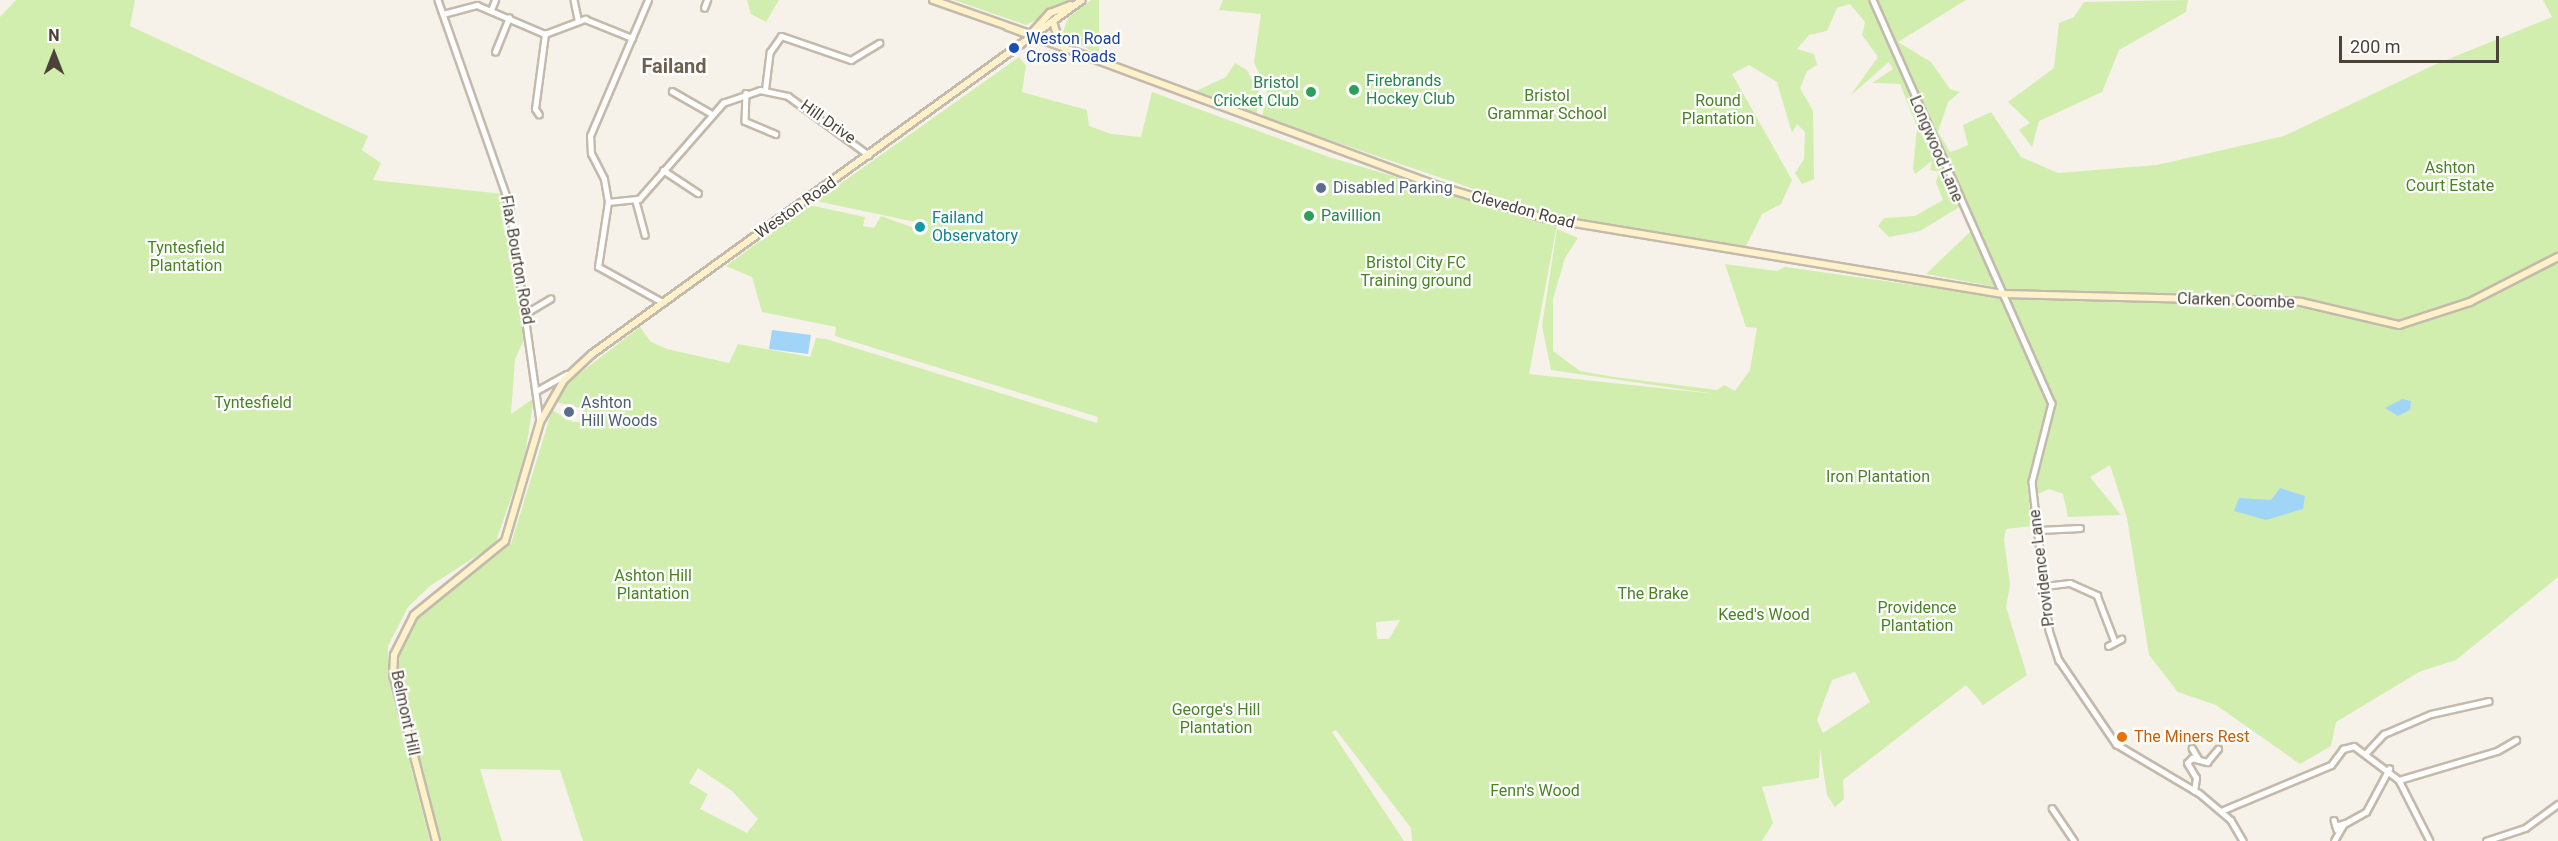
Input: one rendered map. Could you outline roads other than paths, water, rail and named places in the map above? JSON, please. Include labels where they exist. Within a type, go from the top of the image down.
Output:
[{"type":"main road","name":"Clevedon Road","points":[[933,0],[1432,184],[1544,218],[2005,294]]},
{"type":"main road","points":[[1032,36],[1079,2]]},
{"type":"main road","points":[[1032,36],[1050,13],[1079,2]]},
{"type":"main road","points":[[1053,21],[1060,47]]},
{"type":"main road","name":"Weston Road","points":[[540,422],[571,372],[663,303],[1023,46],[1032,36]]},
{"type":"main road","name":"Clarken Coombe","points":[[2005,294],[2301,302],[2399,325],[2470,302],[2558,257]]},
{"type":"main road","name":"Belmont Hill","points":[[436,841],[393,675],[394,655],[414,615],[505,541],[540,422]]},
{"type":"street","name":"Flax Bourton Road","points":[[438,0],[509,203],[528,312],[540,422]]},
{"type":"street","points":[[491,10],[495,0]]},
{"type":"street","points":[[574,0],[578,19]]},
{"type":"street","points":[[648,0],[590,136],[591,154],[606,184],[608,202],[598,267],[663,303]]},
{"type":"street","points":[[704,8],[708,0]]},
{"type":"street","name":"Longwood Lane","points":[[1873,0],[1933,141],[2005,294]]},
{"type":"street","points":[[443,14],[471,5],[491,10],[545,34],[578,19],[632,38]]},
{"type":"street","points":[[495,52],[509,18]]},
{"type":"street","points":[[539,115],[535,109],[545,34]]},
{"type":"street","points":[[765,90],[770,52],[782,36],[851,60],[876,50],[879,43]]},
{"type":"street","points":[[498,45],[504,48]]},
{"type":"street","points":[[680,85],[675,92],[712,114]]},
{"type":"street","name":"Hill Drive","points":[[636,201],[712,114],[746,93],[765,90],[809,106],[870,155]]},
{"type":"street","points":[[746,93],[745,121],[762,133],[775,134]]},
{"type":"street","points":[[663,170],[696,190]]},
{"type":"street","points":[[608,202],[636,201],[645,236]]},
{"type":"street","name":"Providence Lane","points":[[2005,294],[2052,403],[2032,482],[2051,637],[2070,682],[2126,753],[2194,790],[2221,811],[2242,841]]},
{"type":"street","points":[[528,312],[550,299]]},
{"type":"street","points":[[544,303],[549,310]]},
{"type":"street","name":"Weston Road","points":[[538,390],[571,372]]},
{"type":"street","points":[[2039,530],[2080,528]]},
{"type":"street","points":[[2045,586],[2070,583],[2097,595],[2115,642]]},
{"type":"street","points":[[2108,646],[2121,639]]},
{"type":"street","points":[[2366,753],[2384,734],[2432,714],[2488,701]]},
{"type":"street","points":[[2399,780],[2497,751],[2516,740]]},
{"type":"street","points":[[2221,811],[2314,770],[2331,765],[2347,747],[2366,753],[2389,769],[2399,780],[2430,841]]},
{"type":"street","points":[[2192,748],[2198,758],[2207,762],[2218,748]]},
{"type":"street","points":[[2207,751],[2212,755]]},
{"type":"street","points":[[2194,790],[2196,778],[2186,765],[2198,758]]},
{"type":"street","points":[[2336,826],[2366,812],[2389,769]]},
{"type":"street","points":[[2486,841],[2525,828],[2558,804]]},
{"type":"street","points":[[2052,807],[2074,841]]},
{"type":"street","points":[[2056,814],[2062,811]]},
{"type":"street","points":[[2334,841],[2344,824]]},
{"type":"water","points":[[772,330],[811,335],[808,354],[769,349]]},
{"type":"water","points":[[2402,399],[2411,401],[2410,410],[2398,416],[2385,408]]},
{"type":"water","points":[[2280,488],[2305,496],[2303,509],[2266,520],[2234,511],[2239,498],[2271,500]]},
{"type":"place","name":"Weston Road Cross Roads","points":[[1014,48]]},
{"type":"place","name":"Firebrands Hockey Club","points":[[1354,90]]},
{"type":"place","name":"Bristol Cricket Club","points":[[1311,92]]},
{"type":"place","name":"Disabled Parking","points":[[1321,188]]},
{"type":"place","name":"Pavillion","points":[[1309,216]]},
{"type":"place","name":"Failand Observatory","points":[[920,227]]},
{"type":"place","name":"Ashton Hill Woods","points":[[569,412]]},
{"type":"place","name":"The Miners Rest","points":[[2122,737]]},
{"type":"district","name":"Failand","points":[[674,66]]},
{"type":"park label","name":"Bristol Grammar School","points":[[1547,105]]},
{"type":"park label","name":"Round Plantation","points":[[1718,110]]},
{"type":"park label","name":"Ashton Court Estate","points":[[2450,177]]},
{"type":"park label","name":"Tyntesfield Plantation","points":[[186,257]]},
{"type":"park label","name":"Bristol City FC Training ground","points":[[1416,272]]},
{"type":"park label","name":"Tyntesfield","points":[[253,403]]},
{"type":"park label","name":"Iron Plantation","points":[[1878,477]]},
{"type":"park label","name":"Ashton Hill Plantation","points":[[653,585]]},
{"type":"park label","name":"The Brake","points":[[1653,594]]},
{"type":"park label","name":"Keed's Wood","points":[[1764,615]]},
{"type":"park label","name":"Providence Plantation","points":[[1917,617]]},
{"type":"park label","name":"George's Hill Plantation","points":[[1216,719]]},
{"type":"park label","name":"Fenn's Wood","points":[[1535,791]]}]
